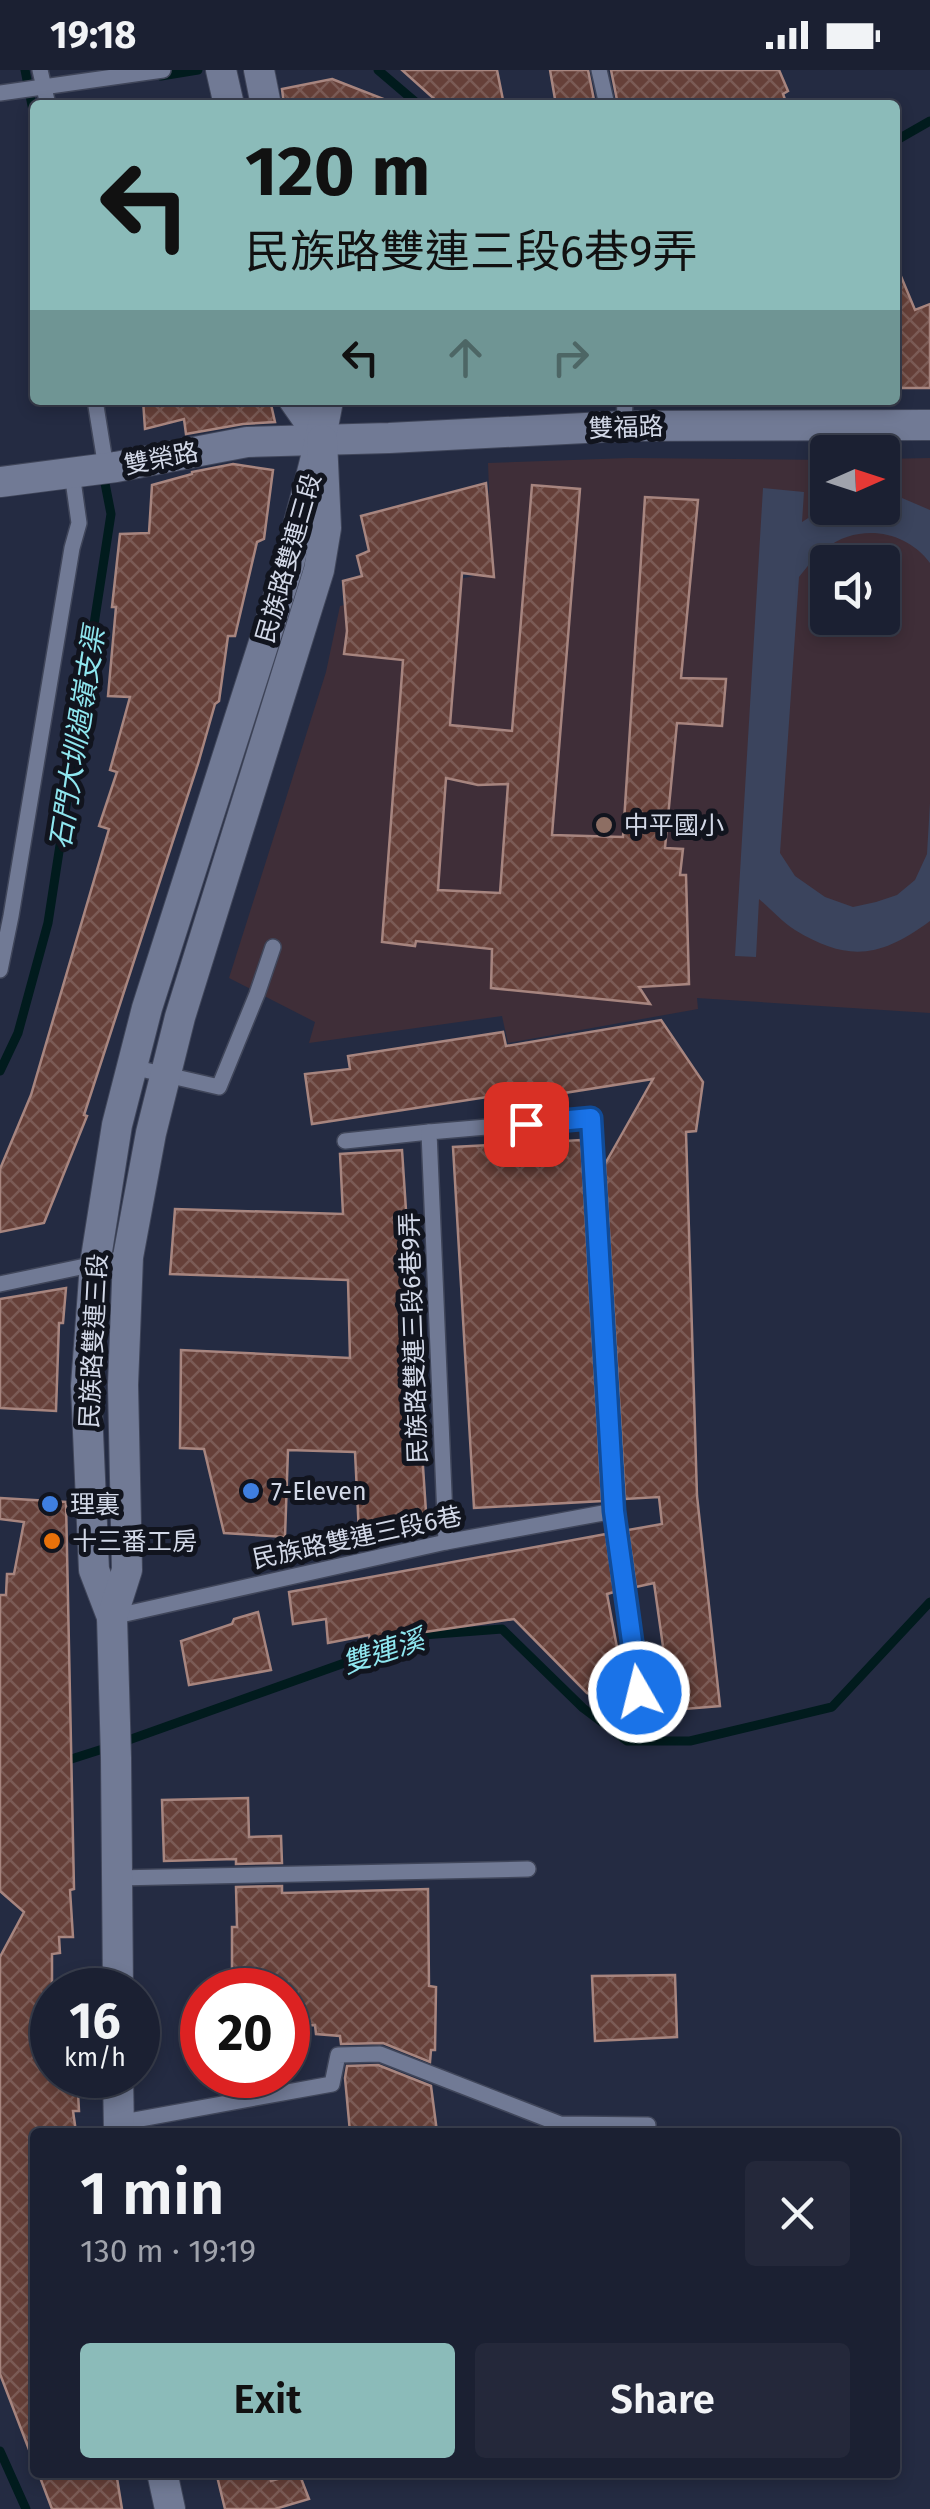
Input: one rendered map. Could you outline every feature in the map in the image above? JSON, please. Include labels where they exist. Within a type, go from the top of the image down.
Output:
[{"type":"main road","points":[[221,70],[228,100]]},
{"type":"main road","points":[[259,70],[265,100]]},
{"type":"main road","points":[[298,405],[322,440]]},
{"type":"main road","points":[[322,440],[327,405]]},
{"type":"main road","name":"雙福路","points":[[322,440],[625,413],[930,425]]},
{"type":"main road","name":"雙榮路","points":[[0,482],[106,468],[248,442],[322,440]]},
{"type":"main road","name":"民族路雙連三段","points":[[112,1617],[94,1570],[86,1386],[94,1264],[117,1126],[147,1008],[290,564],[322,440]]},
{"type":"main road","name":"民族路雙連三段","points":[[118,1968],[112,1617],[126,1570],[122,1385],[128,1256],[150,1133],[180,1017],[319,570],[326,528],[322,440]]},
{"type":"main road","points":[[118,2098],[119,2128]]},
{"type":"main road","points":[[163,2478],[170,2509]]},
{"type":"lane","points":[[40,70],[47,100]]},
{"type":"lane","points":[[0,93],[164,70]]},
{"type":"lane","points":[[599,70],[606,100]]},
{"type":"lane","points":[[96,405],[106,468]]},
{"type":"lane","points":[[0,970],[79,523],[72,473]]},
{"type":"lane","points":[[132,1067],[219,1087],[273,947]]},
{"type":"lane","points":[[345,1141],[591,1118],[614,1511],[639,1692]]},
{"type":"lane","name":"民族路雙連三段6巷9弄","points":[[429,1132],[446,1542]]},
{"type":"lane","points":[[0,1284],[128,1256]]},
{"type":"lane","name":"民族路雙連三段6巷","points":[[112,1617],[446,1542],[614,1511]]},
{"type":"lane","points":[[117,1878],[528,1868]]},
{"type":"lane","points":[[119,2128],[332,2084],[338,2055],[380,2054],[560,2124],[648,2124]]},
{"type":"shaded area","name":"中平國小","points":[[629,458],[810,460],[810,525],[900,525],[900,459],[930,458],[930,1013],[697,998],[698,1009],[508,1043],[502,1016],[309,1043],[315,1022],[229,978],[326,672],[340,606],[478,575],[489,489],[488,463]]},
{"type":"shaded area","points":[[763,488],[804,492],[802,522],[810,517],[810,525],[900,525],[902,498],[930,510],[930,563],[908,543],[867,533],[831,545],[810,545],[810,564],[799,577],[780,853],[795,876],[825,897],[853,907],[897,895],[915,880],[927,854],[930,803],[930,921],[880,948],[849,951],[814,941],[790,927],[759,899],[756,957],[735,956]]},
{"type":"building","points":[[402,70],[497,70],[503,100],[435,100]]},
{"type":"building","points":[[550,70],[588,70],[594,100],[555,100]]},
{"type":"building","points":[[611,70],[779,70],[788,91],[783,94],[785,100],[617,100]]},
{"type":"building","points":[[332,79],[386,100],[283,100],[282,89]]},
{"type":"building","points":[[900,274],[915,310],[930,304],[930,388],[900,388]]},
{"type":"building","points":[[143,405],[271,405],[275,422],[186,434],[184,419],[145,429]]},
{"type":"building","points":[[233,464],[273,470],[264,539],[257,542],[235,636],[228,636],[219,701],[84,1115],[87,1116],[44,1223],[0,1232],[0,1169],[31,1095],[109,829],[99,826],[117,772],[110,770],[130,697],[108,696],[120,534],[149,533],[152,485]]},
{"type":"building","points":[[486,483],[494,577],[462,573],[450,725],[512,731],[532,485],[580,489],[552,835],[623,837],[645,497],[698,500],[681,678],[726,679],[722,726],[677,723],[665,848],[683,849],[680,875],[686,875],[689,984],[639,987],[650,1004],[491,988],[492,949],[416,941],[415,946],[382,942],[403,660],[344,654],[347,631],[343,581],[362,576],[357,556],[369,551],[361,516]],"holes":[[[446,778],[478,785],[508,784],[500,893],[438,890]]]},
{"type":"building","points":[[661,1020],[703,1082],[696,1131],[686,1132],[697,1496],[720,1706],[672,1710],[654,1583],[636,1587],[628,1530],[662,1524],[659,1497],[625,1499],[605,1164],[653,1079],[520,1100],[519,1092],[312,1124],[305,1074],[350,1069],[348,1056],[503,1032],[506,1046]]},
{"type":"building","points":[[581,1140],[602,1501],[474,1508],[453,1147]]},
{"type":"building","points":[[402,1150],[427,1527],[359,1533],[355,1452],[288,1450],[285,1537],[224,1533],[204,1449],[180,1448],[181,1350],[350,1358],[348,1280],[170,1274],[175,1209],[343,1214],[340,1154]]},
{"type":"building","points":[[66,1288],[63,1323],[59,1323],[56,1411],[0,1408],[0,1299]]},
{"type":"building","points":[[0,1498],[66,1502],[73,1937],[59,1937],[60,1953],[52,1954],[52,1968],[30,1968],[30,2098],[78,2098],[79,2111],[73,2111],[75,2128],[30,2128],[30,2452],[0,2374],[0,1957],[24,1912],[0,1891],[0,1595],[6,1595],[7,1574],[14,1574],[24,1522],[0,1519]]},
{"type":"building","points":[[606,1534],[614,1592],[607,1594],[627,1701],[587,1693],[514,1619],[328,1643],[326,1619],[293,1624],[289,1592]]},
{"type":"building","points":[[258,1612],[271,1670],[189,1685],[181,1641]]},
{"type":"building","points":[[248,1798],[249,1837],[281,1836],[282,1863],[236,1864],[236,1859],[164,1861],[162,1800]]},
{"type":"building","points":[[282,1886],[282,1893],[428,1889],[429,1986],[436,1987],[435,2050],[431,2050],[430,2062],[383,2043],[341,2044],[340,2036],[316,2034],[315,2025],[310,2025],[310,1968],[232,1968],[236,1887]]},
{"type":"building","points":[[675,1975],[677,2037],[595,2041],[592,1976]]},
{"type":"building","points":[[378,2065],[431,2086],[436,2128],[350,2128],[347,2066]]},
{"type":"building","points":[[40,2478],[117,2478],[122,2509],[52,2509]]},
{"type":"building","points":[[217,2478],[271,2481],[301,2478],[309,2499],[275,2509],[225,2509]]},
{"type":"waterway","name":"石門大圳過嶺支渠","points":[[25,70],[31,100]]},
{"type":"waterway","points":[[161,76],[198,70]]},
{"type":"waterway","points":[[378,70],[413,100]]},
{"type":"waterway","points":[[900,138],[930,121]]},
{"type":"waterway","name":"石門大圳過嶺支渠","points":[[0,1071],[18,1033],[48,923],[111,514],[103,473]]},
{"type":"waterway","name":"雙連溪","points":[[123,1742],[423,1635],[502,1629],[583,1708],[627,1741],[690,1741],[832,1707],[930,1602]]},
{"type":"waterway","name":"雙連溪","points":[[62,1762],[109,1747]]},
{"type":"waterway","name":"石門大圳過嶺支渠","points":[[0,2451],[26,2509]]},
{"type":"place","name":"中平國小","points":[[604,825]]},
{"type":"place","name":"7-Eleven","points":[[251,1491]]},
{"type":"place","name":"理裏","points":[[50,1504]]},
{"type":"place","name":"十三番工房","points":[[52,1541]]},
{"type":"route","points":[[526,1124],[591,1118],[614,1511],[639,1692]]}]
